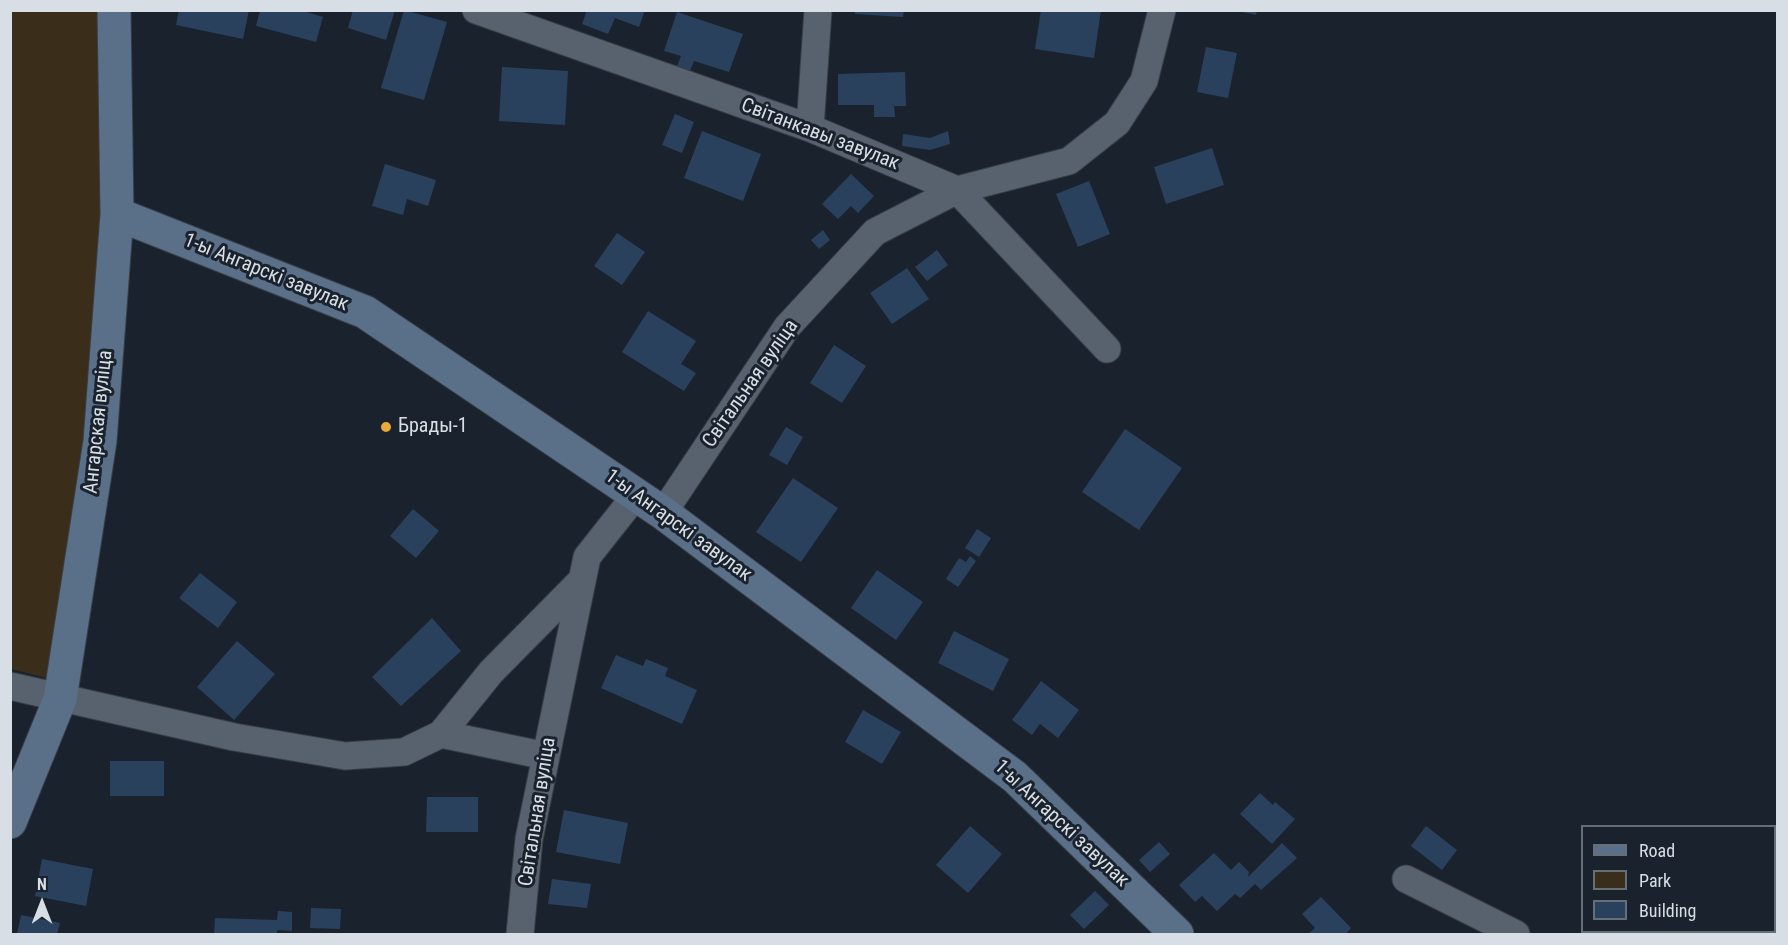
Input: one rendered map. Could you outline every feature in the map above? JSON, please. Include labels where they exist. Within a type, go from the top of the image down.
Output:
[{"type":"street","name":"Ангарская вуліца","points":[[10,822],[60,699],[100,441],[117,214],[114,10]]},
{"type":"street","name":"Світанкавы завулак","points":[[476,10],[810,128],[957,190],[1107,349]]},
{"type":"street","points":[[810,128],[818,10]]},
{"type":"street","name":"Світальная вуліца","points":[[663,513],[787,327],[875,232],[957,190],[1069,161],[1117,123],[1144,81],[1162,10]]},
{"type":"street","name":"1-ы Ангарскі завулак","points":[[117,214],[365,312],[663,513],[1015,777],[1177,934]]},
{"type":"street","name":"Світальная вуліца","points":[[520,934],[529,839],[587,557],[636,495]]},
{"type":"street","points":[[10,686],[234,737],[345,756],[404,752],[441,734],[491,672],[582,580]]},
{"type":"street","points":[[441,734],[546,756]]},
{"type":"street","points":[[1406,879],[1516,934]]},
{"type":"green space","points":[[11,11],[100,11],[106,140],[102,245],[84,431],[51,679],[11,669]]},
{"type":"building","points":[[179,10],[249,10],[243,39],[176,25]]},
{"type":"building","points":[[260,10],[300,10],[323,17],[316,42],[256,26]]},
{"type":"building","points":[[353,10],[395,10],[386,40],[348,28]]},
{"type":"building","points":[[404,10],[447,22],[424,100],[381,88]]},
{"type":"building","points":[[587,10],[645,10],[639,27],[615,18],[608,34],[582,24]]},
{"type":"building","points":[[855,10],[904,10],[903,17],[855,14]]},
{"type":"building","points":[[1041,10],[1101,10],[1094,58],[1035,49]]},
{"type":"building","points":[[1233,10],[1257,10],[1256,15]]},
{"type":"building","points":[[677,12],[743,34],[729,72],[694,61],[690,71],[677,66],[681,56],[664,51]]},
{"type":"building","points":[[1206,47],[1237,53],[1228,98],[1197,92]]},
{"type":"building","points":[[502,67],[568,71],[565,125],[499,121]]},
{"type":"building","points":[[905,72],[906,106],[894,106],[895,117],[874,117],[874,105],[838,105],[838,74]]},
{"type":"building","points":[[675,114],[694,122],[682,153],[662,145]]},
{"type":"building","points":[[702,131],[761,154],[743,201],[684,178]]},
{"type":"building","points":[[948,131],[950,144],[930,150],[902,146],[903,134],[930,138]]},
{"type":"building","points":[[1212,148],[1224,185],[1166,204],[1154,167]]},
{"type":"building","points":[[385,164],[436,180],[428,206],[407,199],[403,215],[372,206]]},
{"type":"building","points":[[851,174],[874,196],[858,213],[851,206],[838,219],[822,204]]},
{"type":"building","points":[[1089,181],[1110,234],[1078,247],[1056,194]]},
{"type":"building","points":[[823,230],[830,240],[819,249],[811,240]]},
{"type":"building","points":[[617,233],[645,252],[622,285],[594,266]]},
{"type":"building","points":[[937,250],[948,265],[927,281],[915,267]]},
{"type":"building","points":[[907,268],[929,299],[892,324],[870,293]]},
{"type":"building","points":[[648,311],[696,341],[681,364],[696,373],[684,391],[622,352]]},
{"type":"building","points":[[834,345],[866,366],[842,403],[810,383]]},
{"type":"building","points":[[786,427],[803,437],[787,465],[769,455]]},
{"type":"building","points":[[1125,429],[1182,468],[1139,530],[1082,492]]},
{"type":"building","points":[[793,478],[838,508],[801,562],[756,532]]},
{"type":"building","points":[[413,509],[439,531],[416,558],[390,536]]},
{"type":"building","points":[[977,529],[991,538],[979,557],[965,548]]},
{"type":"building","points":[[970,556],[976,561],[958,587],[946,579],[959,558],[966,562]]},
{"type":"building","points":[[877,570],[923,602],[896,640],[851,608]]},
{"type":"building","points":[[200,573],[237,602],[218,628],[179,598]]},
{"type":"building","points":[[432,618],[461,651],[401,706],[372,677]]},
{"type":"building","points":[[954,631],[1009,659],[993,691],[938,663]]},
{"type":"building","points":[[237,641],[275,674],[234,720],[197,687]]},
{"type":"building","points":[[616,655],[643,666],[646,659],[668,668],[665,676],[697,690],[682,724],[601,688]]},
{"type":"building","points":[[1041,681],[1079,710],[1058,738],[1040,724],[1032,735],[1012,720]]},
{"type":"building","points":[[863,710],[901,732],[882,764],[845,742]]},
{"type":"building","points":[[110,761],[164,761],[164,796],[110,796]]},
{"type":"building","points":[[1260,793],[1273,805],[1275,802],[1295,819],[1272,844],[1240,814]]},
{"type":"building","points":[[427,797],[478,797],[478,832],[426,832]]},
{"type":"building","points":[[564,810],[628,823],[620,864],[556,852]]},
{"type":"building","points":[[970,826],[1002,854],[968,893],[936,865]]},
{"type":"building","points":[[1426,826],[1457,850],[1442,870],[1411,846]]},
{"type":"building","points":[[1159,842],[1170,854],[1150,872],[1139,860]]},
{"type":"building","points":[[1282,843],[1297,858],[1261,890],[1255,884],[1240,898],[1235,894],[1217,911],[1202,896],[1195,902],[1179,885],[1214,853],[1231,870],[1239,862],[1249,872],[1248,877]]},
{"type":"building","points":[[42,859],[93,869],[86,906],[35,896]]},
{"type":"building","points":[[552,879],[591,884],[587,908],[548,904]]},
{"type":"building","points":[[1095,891],[1109,905],[1084,929],[1070,915]]},
{"type":"building","points":[[1321,897],[1351,928],[1346,934],[1308,934],[1315,928],[1302,914]]},
{"type":"building","points":[[311,908],[341,909],[340,929],[310,928]]},
{"type":"building","points":[[278,911],[292,912],[292,931],[277,930],[277,934],[214,934],[215,918],[277,920]]},
{"type":"building","points":[[21,915],[60,923],[57,934],[17,934]]},
{"type":"place","name":"Брады-1","points":[[386,427]]}]
